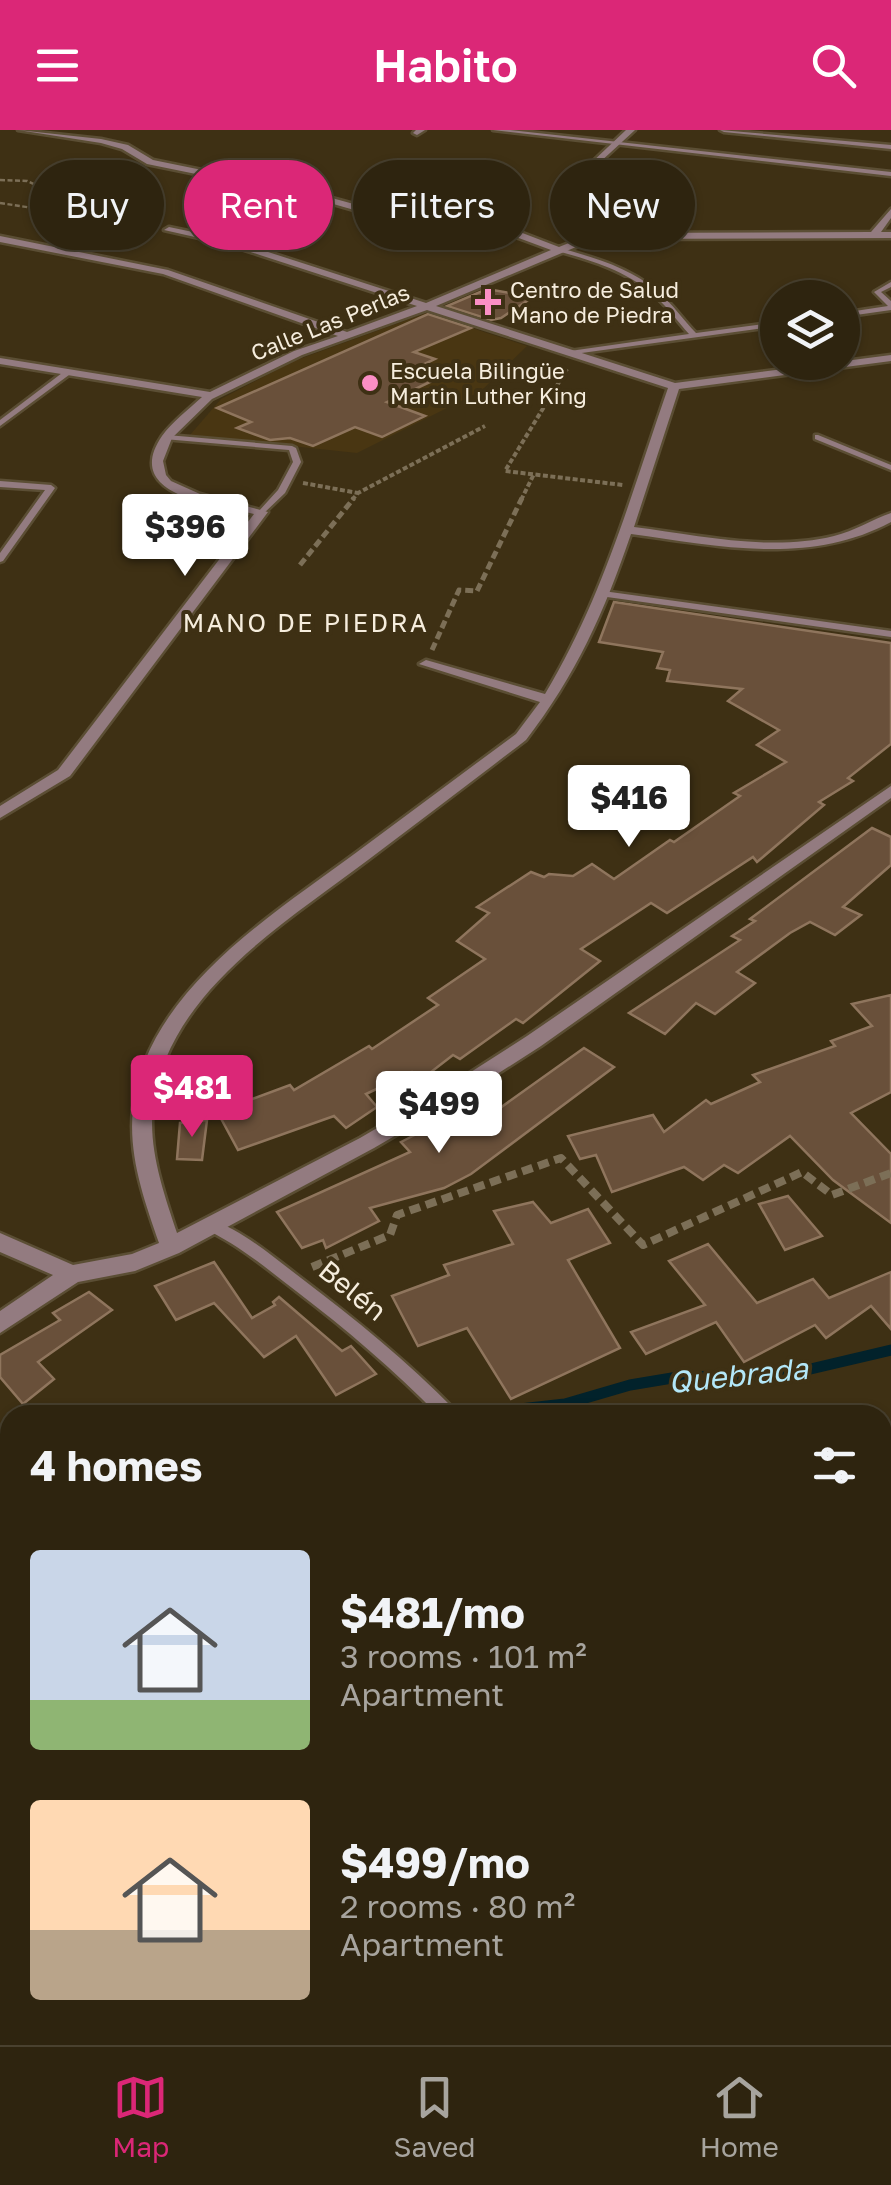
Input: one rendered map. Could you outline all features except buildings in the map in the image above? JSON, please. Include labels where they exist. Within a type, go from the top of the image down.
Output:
[{"type":"street","points":[[22,130],[101,141],[125,147],[150,162],[184,169]]},
{"type":"street","points":[[598,160],[631,130]]},
{"type":"street","points":[[724,130],[891,147]]},
{"type":"street","points":[[333,203],[389,216],[507,230],[550,246]]},
{"type":"street","points":[[874,235],[891,212]]},
{"type":"street","points":[[170,230],[228,242],[674,386],[891,358]]},
{"type":"street","name":"Calle Las Perlas","points":[[695,236],[891,235]]},
{"type":"street","points":[[0,239],[166,272],[343,334]]},
{"type":"street","name":"Calle Las Perlas","points":[[166,437],[211,395],[343,334],[422,306],[551,250]]},
{"type":"street","points":[[0,361],[211,395]]},
{"type":"street","points":[[172,1246],[153,1192],[143,1104],[172,1030],[204,987],[244,944],[521,737],[551,700],[603,594],[674,386]]},
{"type":"street","points":[[0,813],[64,774],[262,512],[196,497],[167,484],[160,476],[158,461],[166,437]]},
{"type":"street","points":[[624,529],[747,542],[824,544],[865,533],[891,516]]},
{"type":"street","points":[[426,664],[551,700]]},
{"type":"street","points":[[0,1324],[72,1274],[136,1262],[367,1143],[534,1041],[891,790]]},
{"type":"street","points":[[0,1242],[72,1274]]},
{"type":"lane","points":[[496,130],[891,174]]},
{"type":"lane","points":[[562,250],[634,278],[655,292],[694,336]]},
{"type":"lane","points":[[891,284],[877,292],[891,306]]},
{"type":"lane","points":[[860,312],[891,306]]},
{"type":"lane","points":[[573,354],[760,327]]},
{"type":"lane","points":[[0,424],[69,372]]},
{"type":"lane","points":[[166,437],[292,448],[297,462],[262,512]]},
{"type":"lane","points":[[818,438],[891,468]]},
{"type":"lane","points":[[0,484],[50,488],[0,559]]},
{"type":"lane","points":[[603,594],[889,631]]},
{"type":"lane","name":"Belén","points":[[210,1224],[237,1236],[288,1276],[440,1405]]},
{"type":"path","points":[[0,180],[27,181],[60,196],[184,218]]},
{"type":"path","points":[[0,203],[170,230],[184,222]]},
{"type":"path","points":[[573,354],[505,471],[639,486]]},
{"type":"path","points":[[300,565],[358,493],[484,426]]},
{"type":"path","points":[[426,664],[460,590],[478,591],[534,474]]},
{"type":"path","points":[[287,480],[358,493]]},
{"type":"path","points":[[288,1276],[390,1235],[397,1215],[561,1158],[644,1245],[802,1172],[832,1195],[891,1173]]},
{"type":"shaded area","name":"Escuela Bilingüe Martin Luther King","points":[[426,313],[527,346],[481,391],[357,453],[190,435],[221,399],[294,361]]},
{"type":"waterway","name":"Quebrada","points":[[556,1405],[678,1377],[785,1375],[891,1350]]},
{"type":"place","name":"Centro de Salud Mano de Piedra","points":[[488,302]]},
{"type":"place","name":"Escuela Bilingüe Martin Luther King","points":[[370,383]]},
{"type":"district","name":"MANO DE PIEDRA","points":[[306,622]]}]
